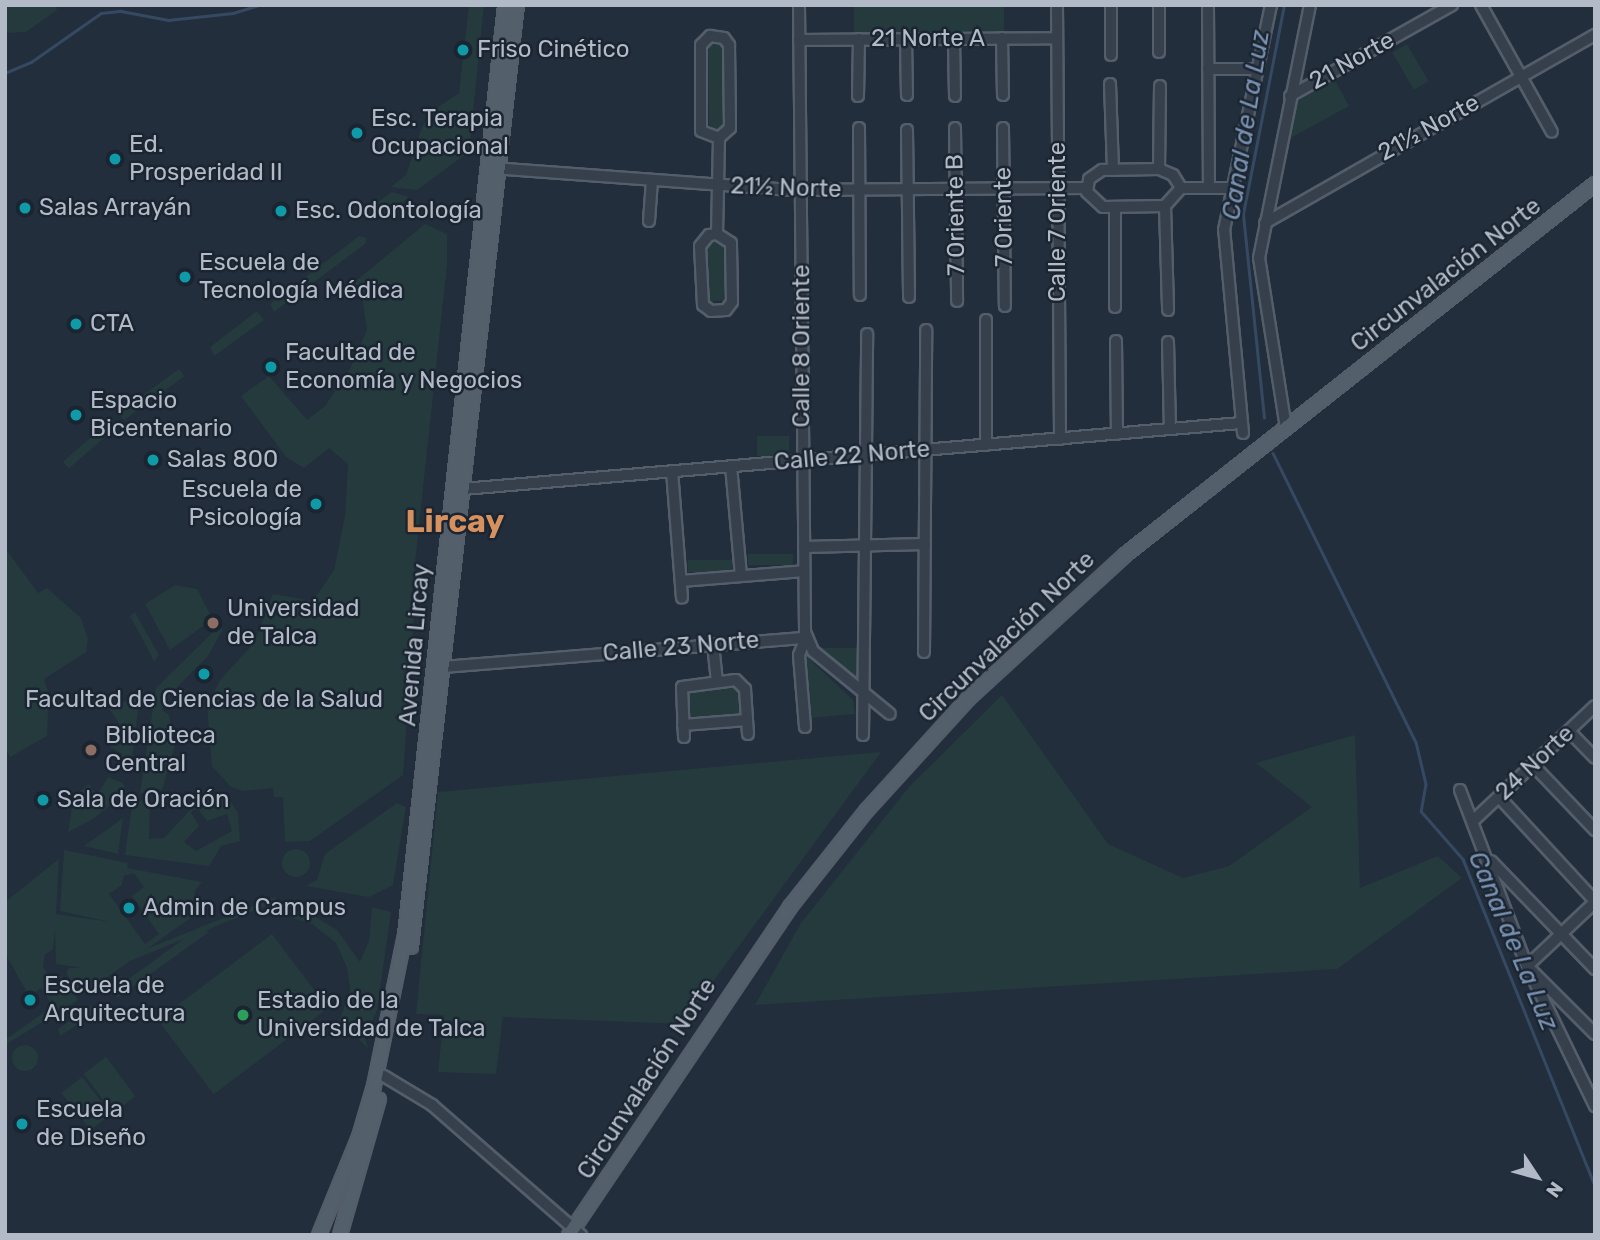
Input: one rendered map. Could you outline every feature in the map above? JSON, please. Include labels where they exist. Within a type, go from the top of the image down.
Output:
[{"type":"main road","name":"Avenida Lircay","points":[[319,1235],[359,1136],[393,1002],[412,886],[457,486],[505,5]]},
{"type":"main road","name":"Avenida Lircay","points":[[341,1235],[384,1076],[414,930],[443,667],[457,486],[501,169],[517,5]]},
{"type":"main road","name":"Circunvalación Norte","points":[[575,1233],[764,942],[901,770],[986,681],[1076,597],[1595,184]]},
{"type":"street","name":"Calle 8 Oriente","points":[[799,5],[806,638],[799,654],[805,727]]},
{"type":"street","name":"Calle 7 Oriente","points":[[1057,5],[1060,439]]},
{"type":"street","points":[[1111,5],[1111,55]]},
{"type":"street","points":[[1159,5],[1159,52]]},
{"type":"street","points":[[1208,5],[1209,188]]},
{"type":"street","points":[[1168,310],[1165,206],[1181,188],[1231,188],[1271,5]]},
{"type":"street","points":[[1286,428],[1259,258],[1310,5]]},
{"type":"street","name":"21 Norte","points":[[1290,96],[1452,5]]},
{"type":"street","points":[[1481,5],[1552,132]]},
{"type":"street","name":"21½ Norte","points":[[1265,223],[1595,35]]},
{"type":"street","points":[[717,234],[719,138],[730,128],[729,45],[724,38],[710,36],[701,45],[701,131],[719,138]]},
{"type":"street","points":[[954,38],[955,96]]},
{"type":"street","points":[[1002,38],[1003,95]]},
{"type":"street","name":"21 Norte A","points":[[799,40],[1057,38]]},
{"type":"street","points":[[858,96],[859,39]]},
{"type":"street","points":[[906,39],[907,95]]},
{"type":"street","points":[[1208,69],[1255,69]]},
{"type":"street","points":[[1110,84],[1113,170]]},
{"type":"street","points":[[1159,169],[1160,86]]},
{"type":"street","points":[[859,128],[860,295]]},
{"type":"street","name":"7 Oriente B","points":[[955,128],[957,302]]},
{"type":"street","name":"7 Oriente","points":[[1003,128],[1005,306]]},
{"type":"street","points":[[907,130],[909,297]]},
{"type":"street","name":"21½ Norte","points":[[488,168],[801,190],[1086,188]]},
{"type":"street","points":[[1165,206],[1115,207],[1094,203],[1086,188],[1095,173],[1159,169],[1173,175],[1181,188]]},
{"type":"street","points":[[649,221],[652,180]]},
{"type":"street","name":"Calle 22 Norte","points":[[457,486],[672,471],[1170,429],[1242,428],[1223,243],[1231,188]]},
{"type":"street","points":[[1115,207],[1115,307]]},
{"type":"street","points":[[717,234],[731,243],[732,302],[726,310],[711,311],[703,305],[700,246],[709,235],[717,234]]},
{"type":"street","points":[[986,320],[986,445]]},
{"type":"street","points":[[924,652],[926,330]]},
{"type":"street","points":[[863,735],[863,691],[867,678],[867,334]]},
{"type":"street","points":[[1116,341],[1117,434]]},
{"type":"street","points":[[1168,342],[1170,429]]},
{"type":"street","points":[[731,466],[741,576]]},
{"type":"street","points":[[672,471],[682,598]]},
{"type":"street","points":[[804,547],[925,544]]},
{"type":"street","points":[[681,581],[804,570]]},
{"type":"street","points":[[806,638],[813,651],[890,714]]},
{"type":"street","name":"Calle 23 Norte","points":[[443,667],[806,638]]},
{"type":"street","points":[[713,644],[717,682]]},
{"type":"street","points":[[684,737],[682,687],[717,682],[742,683],[748,734]]},
{"type":"street","name":"24 Norte","points":[[1474,820],[1595,706]]},
{"type":"street","points":[[683,725],[747,720]]},
{"type":"street","points":[[1569,730],[1595,758]]},
{"type":"street","points":[[1533,765],[1595,830]]},
{"type":"street","points":[[1460,790],[1474,820],[1527,966],[1594,1103]]},
{"type":"street","points":[[1499,797],[1595,902],[1527,966]]},
{"type":"street","points":[[1486,856],[1595,969]]},
{"type":"street","points":[[1527,966],[1595,1034]]},
{"type":"street","points":[[384,1076],[432,1105],[575,1233]]},
{"type":"green space","points":[[5,5],[55,5],[57,10],[26,32],[5,33]]},
{"type":"green space","points":[[469,5],[484,5],[469,152],[417,190],[391,187],[406,175],[422,127],[434,110],[459,93]]},
{"type":"green space","points":[[854,5],[1004,5],[1004,34],[854,34]]},
{"type":"green space","points":[[724,42],[726,121],[718,135],[709,124],[708,43]]},
{"type":"green space","points":[[1407,44],[1428,81],[1414,90],[1392,52]]},
{"type":"green space","points":[[1335,80],[1349,106],[1287,140],[1295,102]]},
{"type":"green space","points":[[392,192],[409,197],[393,210],[372,206]]},
{"type":"green space","points":[[425,224],[447,234],[447,265],[411,600],[414,616],[403,775],[310,841],[285,842],[283,797],[274,797],[273,788],[243,791],[231,787],[212,766],[207,705],[221,679],[254,643],[273,594],[313,601],[334,570],[345,516],[348,464],[329,448],[304,468],[286,457],[241,396],[269,376],[307,420],[325,406],[350,369],[367,330],[363,302],[351,285]]},
{"type":"green space","points":[[359,236],[367,238],[365,244],[274,312],[270,304]]},
{"type":"green space","points":[[719,237],[729,246],[728,300],[706,302],[707,245]]},
{"type":"green space","points":[[257,311],[264,320],[214,356],[210,347]]},
{"type":"green space","points":[[179,369],[184,376],[124,420],[118,413]]},
{"type":"green space","points":[[112,419],[118,426],[69,468],[63,462]]},
{"type":"green space","points":[[757,436],[789,436],[789,456],[757,456]]},
{"type":"green space","points":[[5,548],[38,593],[47,588],[81,618],[88,639],[86,652],[44,679],[49,694],[47,736],[10,757],[5,749]]},
{"type":"green space","points":[[748,554],[793,554],[793,565],[748,565]]},
{"type":"green space","points":[[688,560],[732,560],[732,572],[688,572]]},
{"type":"green space","points":[[175,585],[197,589],[211,616],[210,621],[170,650],[145,604]]},
{"type":"green space","points":[[135,612],[159,655],[154,661],[130,616]]},
{"type":"green space","points":[[218,627],[223,629],[208,656],[167,697],[162,710],[169,715],[175,745],[162,790],[151,788],[151,797],[140,793],[156,688]]},
{"type":"green space","points":[[818,648],[858,648],[859,683]]},
{"type":"green space","points":[[805,655],[853,700],[855,714],[810,718]]},
{"type":"green space","points":[[739,686],[741,715],[687,719],[685,690]]},
{"type":"green space","points":[[140,695],[131,766],[127,771],[116,770],[122,754],[110,747],[120,725],[109,708]]},
{"type":"green space","points":[[1002,695],[1108,844],[1183,878],[1229,866],[1312,807],[1256,763],[1355,735],[1360,888],[1438,856],[1462,878],[1337,969],[755,1005],[801,923],[909,787]]},
{"type":"green space","points":[[881,752],[682,1024],[503,1017],[496,1074],[438,1072],[444,1015],[416,1014],[438,792]]},
{"type":"green space","points":[[108,777],[123,783],[126,792],[93,819],[68,832],[74,796],[89,784],[97,796]]},
{"type":"green space","points":[[225,793],[238,813],[240,841],[221,846],[209,866],[125,855],[133,799],[150,802],[149,839],[164,838],[190,810]],"holes":[[[197,808],[207,821],[227,814],[232,831],[196,851],[184,842],[199,826],[191,812]]]},
{"type":"green space","points":[[397,803],[406,807],[393,885],[369,897],[306,886],[317,880],[325,854]]},
{"type":"green space","points":[[123,818],[118,854],[84,846]]},
{"type":"green space","points":[[296,849],[306,853],[310,863],[306,873],[296,877],[286,873],[282,863],[286,853]]},
{"type":"green space","points":[[64,850],[128,863],[127,868],[202,882],[195,891],[192,917],[82,995],[66,973],[69,968],[83,968],[56,964],[55,929],[53,949],[45,955],[43,966],[48,975],[61,976],[78,1000],[5,1045],[5,1040],[53,1006],[41,988],[29,996],[5,953],[5,902],[59,859],[56,914],[110,922],[60,911]],"holes":[[[134,873],[144,887],[132,896],[159,934],[145,944],[109,894],[122,885],[124,876]]]},
{"type":"green space","points":[[275,897],[277,902],[108,970],[106,965]]},
{"type":"green space","points":[[296,905],[337,930],[360,962],[369,941],[372,907],[391,912],[377,1010],[365,1038],[368,1048],[350,1031],[335,1033],[350,990],[347,967],[336,943],[312,924],[292,918]]},
{"type":"green space","points":[[203,925],[208,932],[118,998],[112,991]]},
{"type":"green space","name":"Estadio de la Universidad de Talca","points":[[272,934],[328,1008],[214,1094],[158,1020]]},
{"type":"green space","points":[[92,1005],[97,1012],[60,1036],[58,1029]]},
{"type":"green space","points":[[25,1045],[34,1049],[38,1058],[34,1067],[25,1071],[16,1067],[12,1058],[16,1049]]},
{"type":"green space","points":[[106,1057],[135,1096],[113,1113],[84,1074]]},
{"type":"green space","points":[[82,1077],[111,1114],[90,1130],[62,1093]]},
{"type":"waterway","points":[[5,73],[31,62],[101,13],[121,11],[168,20],[233,13],[260,5]]},
{"type":"waterway","name":"Canal de La Luz","points":[[1264,418],[1243,214],[1284,5]]},
{"type":"waterway","name":"Canal de La Luz","points":[[1273,453],[1416,742],[1426,784],[1421,811],[1463,859],[1595,1186]]},
{"type":"place","name":"Friso Cinético","points":[[463,50]]},
{"type":"place","name":"Esc. Terapia Ocupacional","points":[[357,133]]},
{"type":"place","name":"Ed. Prosperidad II","points":[[115,159]]},
{"type":"place","name":"Salas Arrayán","points":[[25,208]]},
{"type":"place","name":"Esc. Odontología","points":[[281,211]]},
{"type":"place","name":"Escuela de Tecnología Médica","points":[[185,277]]},
{"type":"place","name":"CTA","points":[[76,324]]},
{"type":"place","name":"Facultad de Economía y Negocios","points":[[271,367]]},
{"type":"place","name":"Espacio Bicentenario","points":[[76,415]]},
{"type":"place","name":"Salas 800","points":[[153,460]]},
{"type":"place","name":"Escuela de Psicología","points":[[316,504]]},
{"type":"place","name":"Universidad de Talca","points":[[213,623]]},
{"type":"place","name":"Facultad de Ciencias de la Salud","points":[[204,674]]},
{"type":"place","name":"Biblioteca Central","points":[[91,750]]},
{"type":"place","name":"Sala de Oración","points":[[43,800]]},
{"type":"place","name":"Admin de Campus","points":[[129,908]]},
{"type":"place","name":"Escuela de Arquitectura","points":[[30,1000]]},
{"type":"place","name":"Estadio de la Universidad de Talca","points":[[243,1015]]},
{"type":"place","name":"Escuela de Diseño","points":[[22,1124]]},
{"type":"district","name":"Lircay","points":[[455,521]]}]
